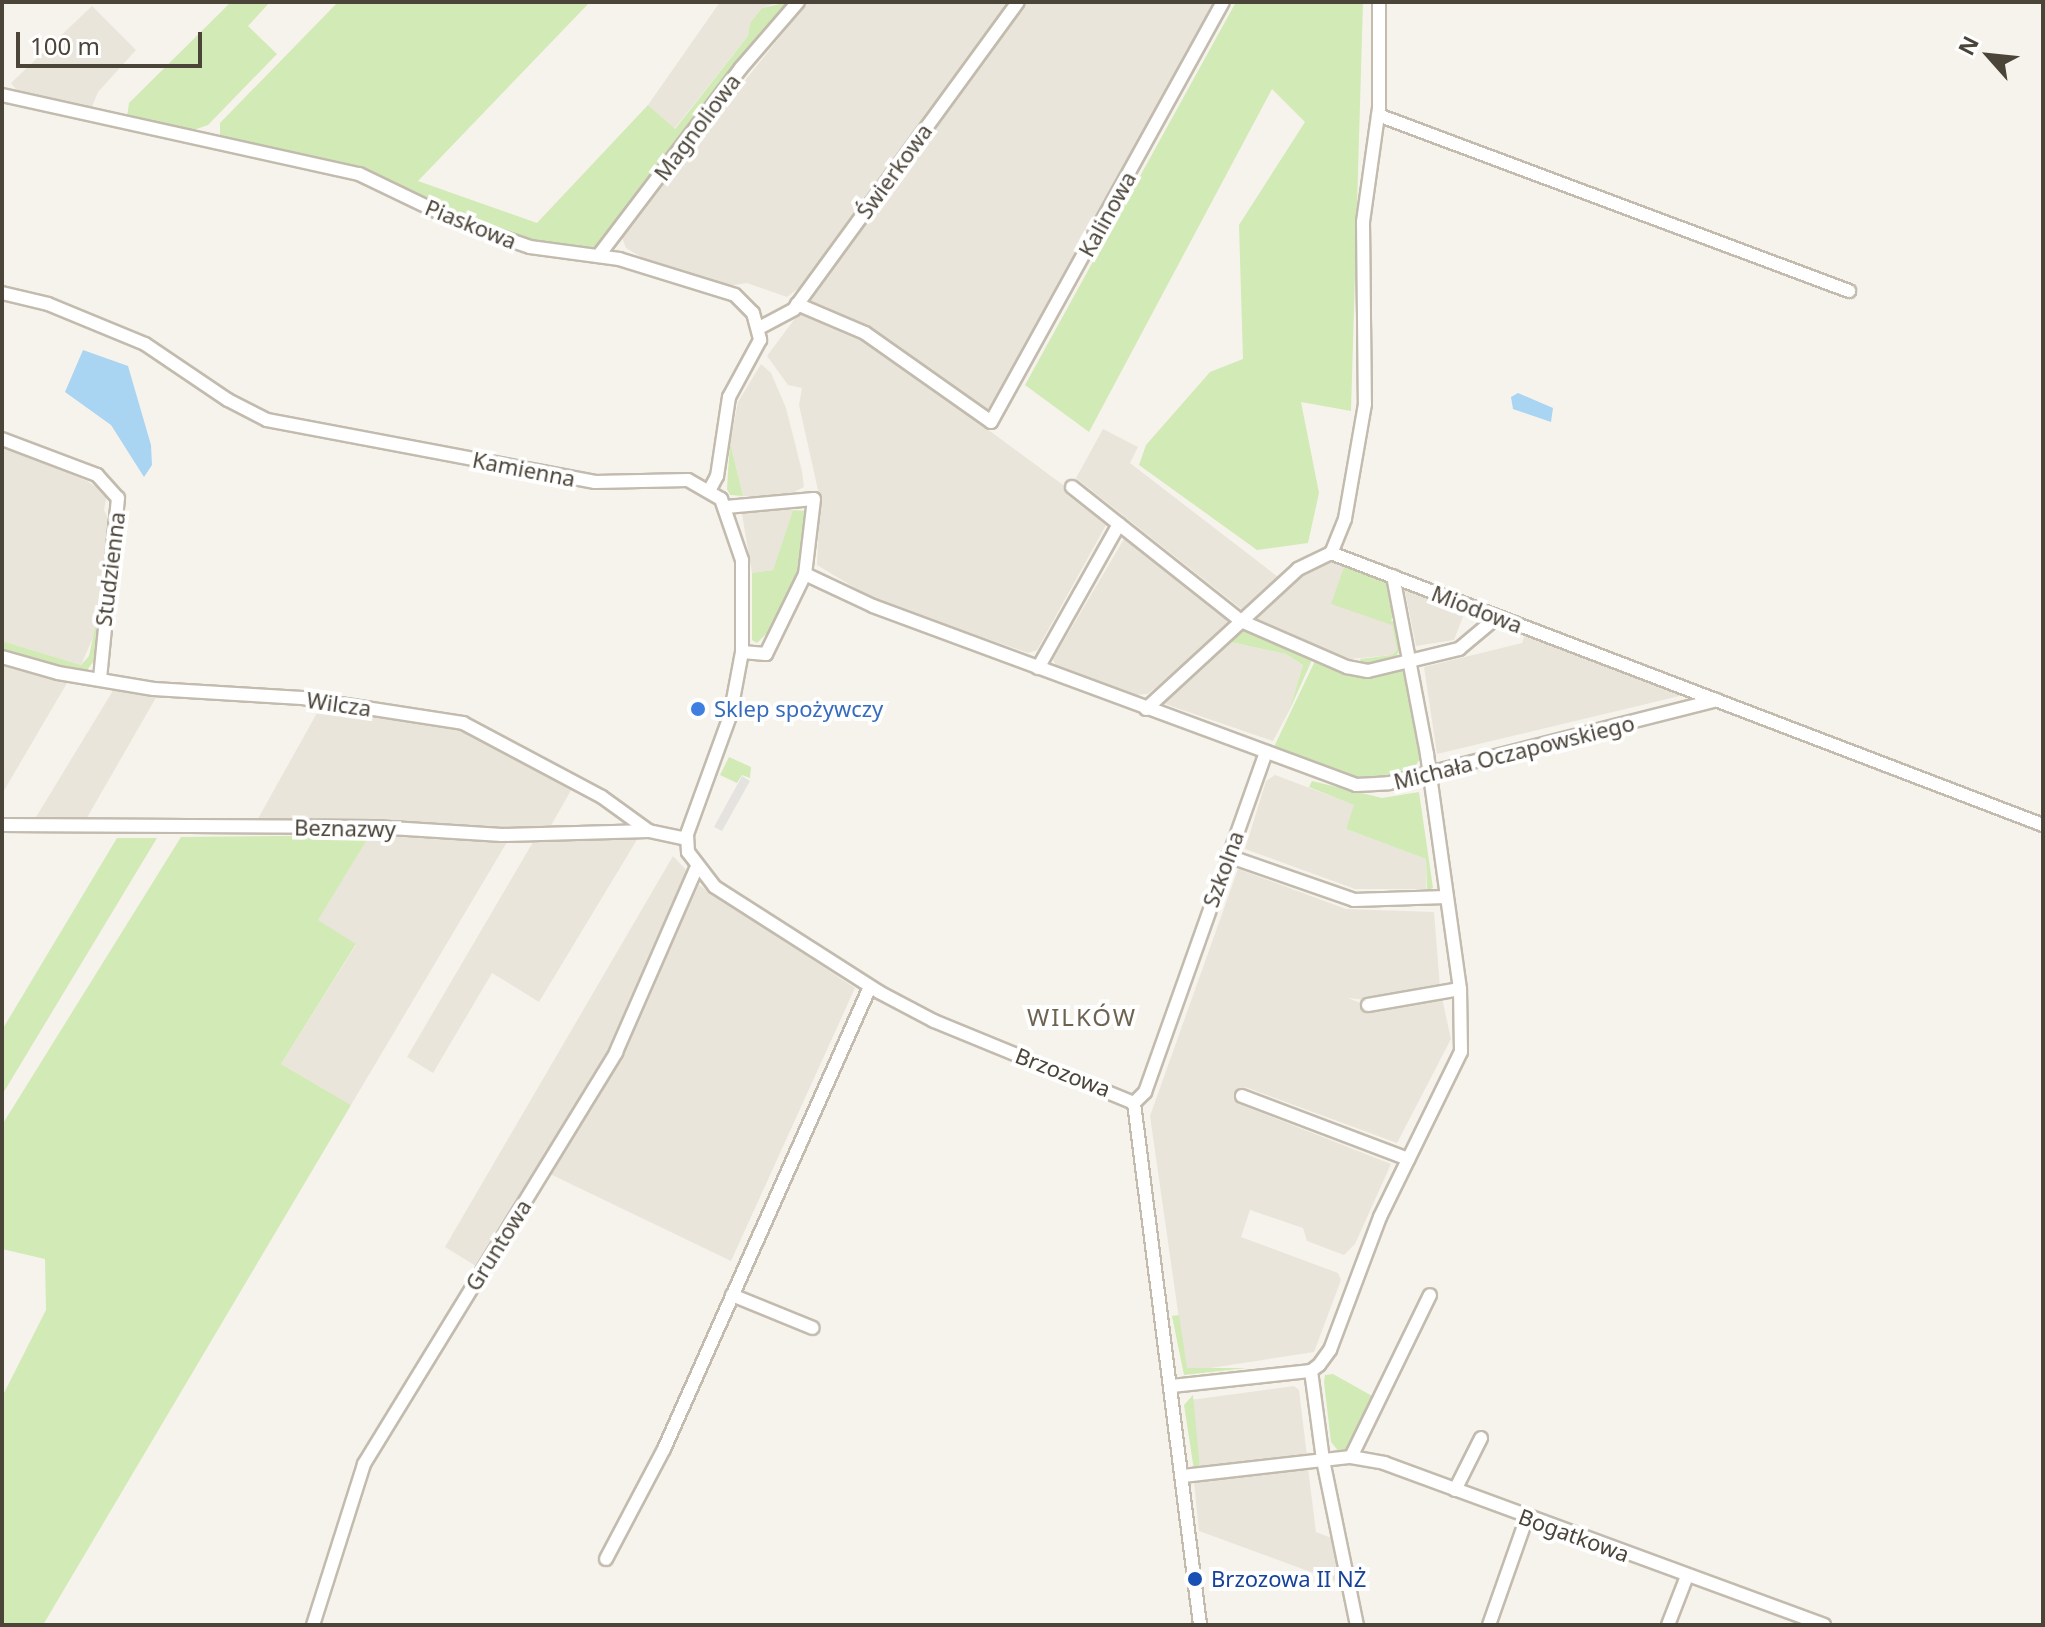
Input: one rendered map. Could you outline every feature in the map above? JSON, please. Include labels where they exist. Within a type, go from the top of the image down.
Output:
[{"type":"street","name":"Magnoliowa","points":[[599,255],[741,68],[798,2]]},
{"type":"street","name":"Świerkowa","points":[[759,328],[785,316],[797,304],[1018,2]]},
{"type":"street","name":"Kalinowa","points":[[797,304],[865,333],[987,423],[995,419],[1223,2]]},
{"type":"street","points":[[1146,709],[1298,569],[1331,553],[1345,519],[1365,404],[1363,222],[1378,115],[1379,2]]},
{"type":"street","name":"Piaskowa","points":[[2,95],[347,171],[463,224],[530,247],[599,255],[735,295],[750,308],[759,328]]},
{"type":"street","points":[[1378,115],[1849,291]]},
{"type":"street","name":"Kamienna","points":[[2,293],[48,304],[145,344],[237,405],[276,422],[595,482],[685,480],[710,489]]},
{"type":"street","points":[[696,869],[686,839],[726,728],[742,652],[742,560],[726,507],[710,489],[717,476],[725,408],[757,352],[759,328]]},
{"type":"street","name":"Studzienna","points":[[2,439],[97,475],[118,498],[100,677]]},
{"type":"street","points":[[1072,487],[1241,621],[1285,644],[1358,670],[1459,649],[1497,617]]},
{"type":"street","points":[[726,507],[814,499],[805,574],[766,654],[742,652]]},
{"type":"street","points":[[1038,668],[1119,524]]},
{"type":"street","name":"Miodowa","points":[[1331,553],[2041,821]]},
{"type":"street","points":[[805,574],[873,606],[1266,752]]},
{"type":"street","points":[[1172,1386],[1311,1371],[1330,1350],[1408,1159],[1461,1052],[1460,989],[1410,660],[1393,576]]},
{"type":"street","name":"Wilcza","points":[[2,657],[58,673],[100,677],[154,689],[302,698],[463,723],[602,797],[649,831]]},
{"type":"street","name":"Michała Oczapowskiego","points":[[1266,752],[1365,786],[1717,700]]},
{"type":"street","name":"Szkolna","points":[[1134,1103],[1145,1092],[1266,752]]},
{"type":"street","name":"Beznazwy","points":[[2,825],[375,827],[502,835],[649,831],[686,839]]},
{"type":"street","points":[[1228,856],[1354,900],[1446,897]]},
{"type":"street","name":"Brzozowa","points":[[696,869],[715,887],[870,987],[943,1025],[1134,1103],[1200,1625]]},
{"type":"street","name":"Gruntowa","points":[[313,1625],[366,1460],[616,1052],[696,869]]},
{"type":"street","points":[[606,1559],[664,1449],[870,987]]},
{"type":"street","points":[[1368,1005],[1460,989]]},
{"type":"street","points":[[1242,1096],[1408,1159]]},
{"type":"street","points":[[732,1295],[813,1328]]},
{"type":"street","points":[[1351,1457],[1430,1295]]},
{"type":"street","points":[[1311,1371],[1323,1460],[1357,1625]]},
{"type":"street","points":[[1455,1490],[1481,1438]]},
{"type":"street","name":"Bogatkowa","points":[[1323,1460],[1351,1457],[1384,1463],[1824,1625]]},
{"type":"street","points":[[1183,1476],[1323,1460]]},
{"type":"street","points":[[1489,1625],[1527,1517]]},
{"type":"street","points":[[1668,1625],[1687,1576]]},
{"type":"shaded area","points":[[720,2],[780,2],[762,8],[750,23],[748,36],[674,129],[648,105]]},
{"type":"shaded area","points":[[808,2],[1009,2],[800,287],[787,297],[747,283],[729,286],[646,260],[626,248],[621,235]]},
{"type":"shaded area","points":[[1028,2],[1214,2],[986,417],[867,330],[807,304]]},
{"type":"shaded area","points":[[92,6],[136,50],[98,92],[91,109],[19,93],[11,83]]},
{"type":"shaded area","points":[[799,313],[862,337],[1070,490],[1067,495],[1106,525],[1037,650],[1028,653],[875,600],[817,565],[820,499],[799,405],[802,388],[788,385],[767,356]]},
{"type":"shaded area","points":[[761,364],[771,373],[786,408],[802,471],[804,487],[782,498],[743,496],[730,442],[738,402]]},
{"type":"shaded area","points":[[1103,429],[1138,447],[1130,463],[1282,580],[1245,612],[1076,478]]},
{"type":"shaded area","points":[[2,446],[87,481],[107,494],[104,510],[112,526],[95,633],[81,665],[2,641]]},
{"type":"shaded area","points":[[746,510],[793,510],[773,570],[752,573],[742,514]]},
{"type":"shaded area","points":[[1124,539],[1231,624],[1148,694],[1132,695],[1056,666],[1053,659]]},
{"type":"shaded area","points":[[1330,559],[1345,564],[1332,604],[1392,624],[1397,650],[1392,655],[1351,659],[1265,628],[1252,617],[1296,577]]},
{"type":"shaded area","points":[[1404,586],[1466,609],[1454,640],[1416,646]]},
{"type":"shaded area","points":[[1526,632],[1688,694],[1437,754],[1424,667],[1522,643]]},
{"type":"shaded area","points":[[1226,641],[1286,654],[1303,665],[1289,711],[1273,741],[1165,704],[1178,682]]},
{"type":"shaded area","points":[[2,662],[67,683],[2,794]]},
{"type":"shaded area","points":[[117,684],[158,694],[84,823],[33,822]]},
{"type":"shaded area","points":[[322,704],[465,729],[574,785],[549,829],[255,824]]},
{"type":"shaded area","points":[[1275,775],[1355,805],[1346,829],[1426,859],[1426,889],[1355,889],[1245,849],[1266,781]]},
{"type":"shaded area","points":[[742,776],[750,781],[722,831],[714,827]]},
{"type":"shaded area","points":[[370,835],[507,842],[351,1105],[281,1064],[356,945],[317,921]]},
{"type":"shaded area","points":[[625,836],[638,838],[539,1002],[492,973],[433,1073],[407,1057],[533,842]]},
{"type":"shaded area","points":[[673,856],[688,872],[681,893],[601,1071],[479,1268],[445,1247]]},
{"type":"shaded area","points":[[1238,869],[1346,909],[1434,912],[1440,987],[1368,1000],[1348,998],[1375,1009],[1442,998],[1451,1039],[1397,1143],[1245,1087],[1239,1104],[1391,1164],[1355,1244],[1344,1255],[1307,1241],[1303,1228],[1250,1210],[1241,1237],[1338,1273],[1341,1280],[1314,1352],[1191,1371],[1186,1368],[1150,1116]]},
{"type":"shaded area","points":[[699,885],[855,988],[731,1261],[548,1173],[615,1064]]},
{"type":"shaded area","points":[[1294,1386],[1299,1390],[1307,1456],[1200,1469],[1191,1400]]},
{"type":"shaded area","points":[[1308,1468],[1316,1532],[1334,1539],[1341,1583],[1199,1531],[1194,1482]]},
{"type":"green space","points":[[231,2],[270,2],[248,26],[277,54],[208,125],[191,131],[127,117],[129,103]]},
{"type":"green space","points":[[338,2],[590,2],[418,181],[537,223],[648,105],[675,129],[748,36],[750,23],[762,8],[789,2],[595,247],[583,251],[534,246],[429,204],[380,178],[220,137],[220,123]]},
{"type":"green space","points":[[1236,2],[1363,2],[1351,411],[1301,402],[1319,493],[1308,543],[1257,550],[1139,465],[1146,445],[1210,372],[1243,359],[1239,225],[1305,122],[1272,89],[1089,432],[1025,385]]},
{"type":"green space","points":[[730,442],[743,496],[730,495],[727,489]]},
{"type":"green space","points":[[793,510],[807,511],[802,566],[776,624],[757,643],[752,640],[752,573],[773,570]]},
{"type":"green space","points":[[1345,564],[1388,580],[1395,611],[1391,621],[1398,622],[1402,647],[1393,661],[1363,666],[1360,659],[1392,655],[1397,650],[1392,625],[1331,604]]},
{"type":"green space","points":[[98,614],[97,657],[87,670],[2,654],[2,641],[81,665],[89,656]]},
{"type":"green space","points":[[1246,630],[1312,660],[1289,711],[1303,665],[1286,654],[1226,641]]},
{"type":"green space","points":[[1315,661],[1362,676],[1399,669],[1407,673],[1423,755],[1413,769],[1362,780],[1273,749]]},
{"type":"green space","points":[[729,757],[751,767],[750,778],[742,775],[737,783],[720,775]]},
{"type":"green space","points":[[1312,781],[1382,798],[1419,792],[1433,888],[1427,891],[1426,859],[1346,829],[1354,805],[1309,787]]},
{"type":"green space","points":[[370,835],[318,920],[356,944],[281,1064],[351,1105],[43,1625],[2,1625],[2,1397],[46,1310],[45,1259],[2,1249],[2,1125],[181,837]]},
{"type":"green space","points":[[117,838],[157,838],[2,1095],[2,1030]]},
{"type":"green space","points":[[1179,1315],[1187,1368],[1247,1368],[1184,1375],[1172,1316]]},
{"type":"green space","points":[[1333,1374],[1374,1397],[1352,1445],[1340,1453],[1331,1442],[1324,1382],[1325,1375]]},
{"type":"green space","points":[[1193,1395],[1200,1469],[1194,1470],[1184,1405]]},
{"type":"water","points":[[83,350],[128,366],[151,445],[152,465],[144,477],[111,425],[65,392]]},
{"type":"water","points":[[1518,393],[1553,408],[1551,422],[1513,409],[1511,397]]},
{"type":"place","name":"Sklep spożywczy","points":[[698,709]]},
{"type":"place","name":"Brzozowa II NŻ","points":[[1195,1579]]},
{"type":"district","name":"WILKÓW","points":[[1082,1017]]}]
